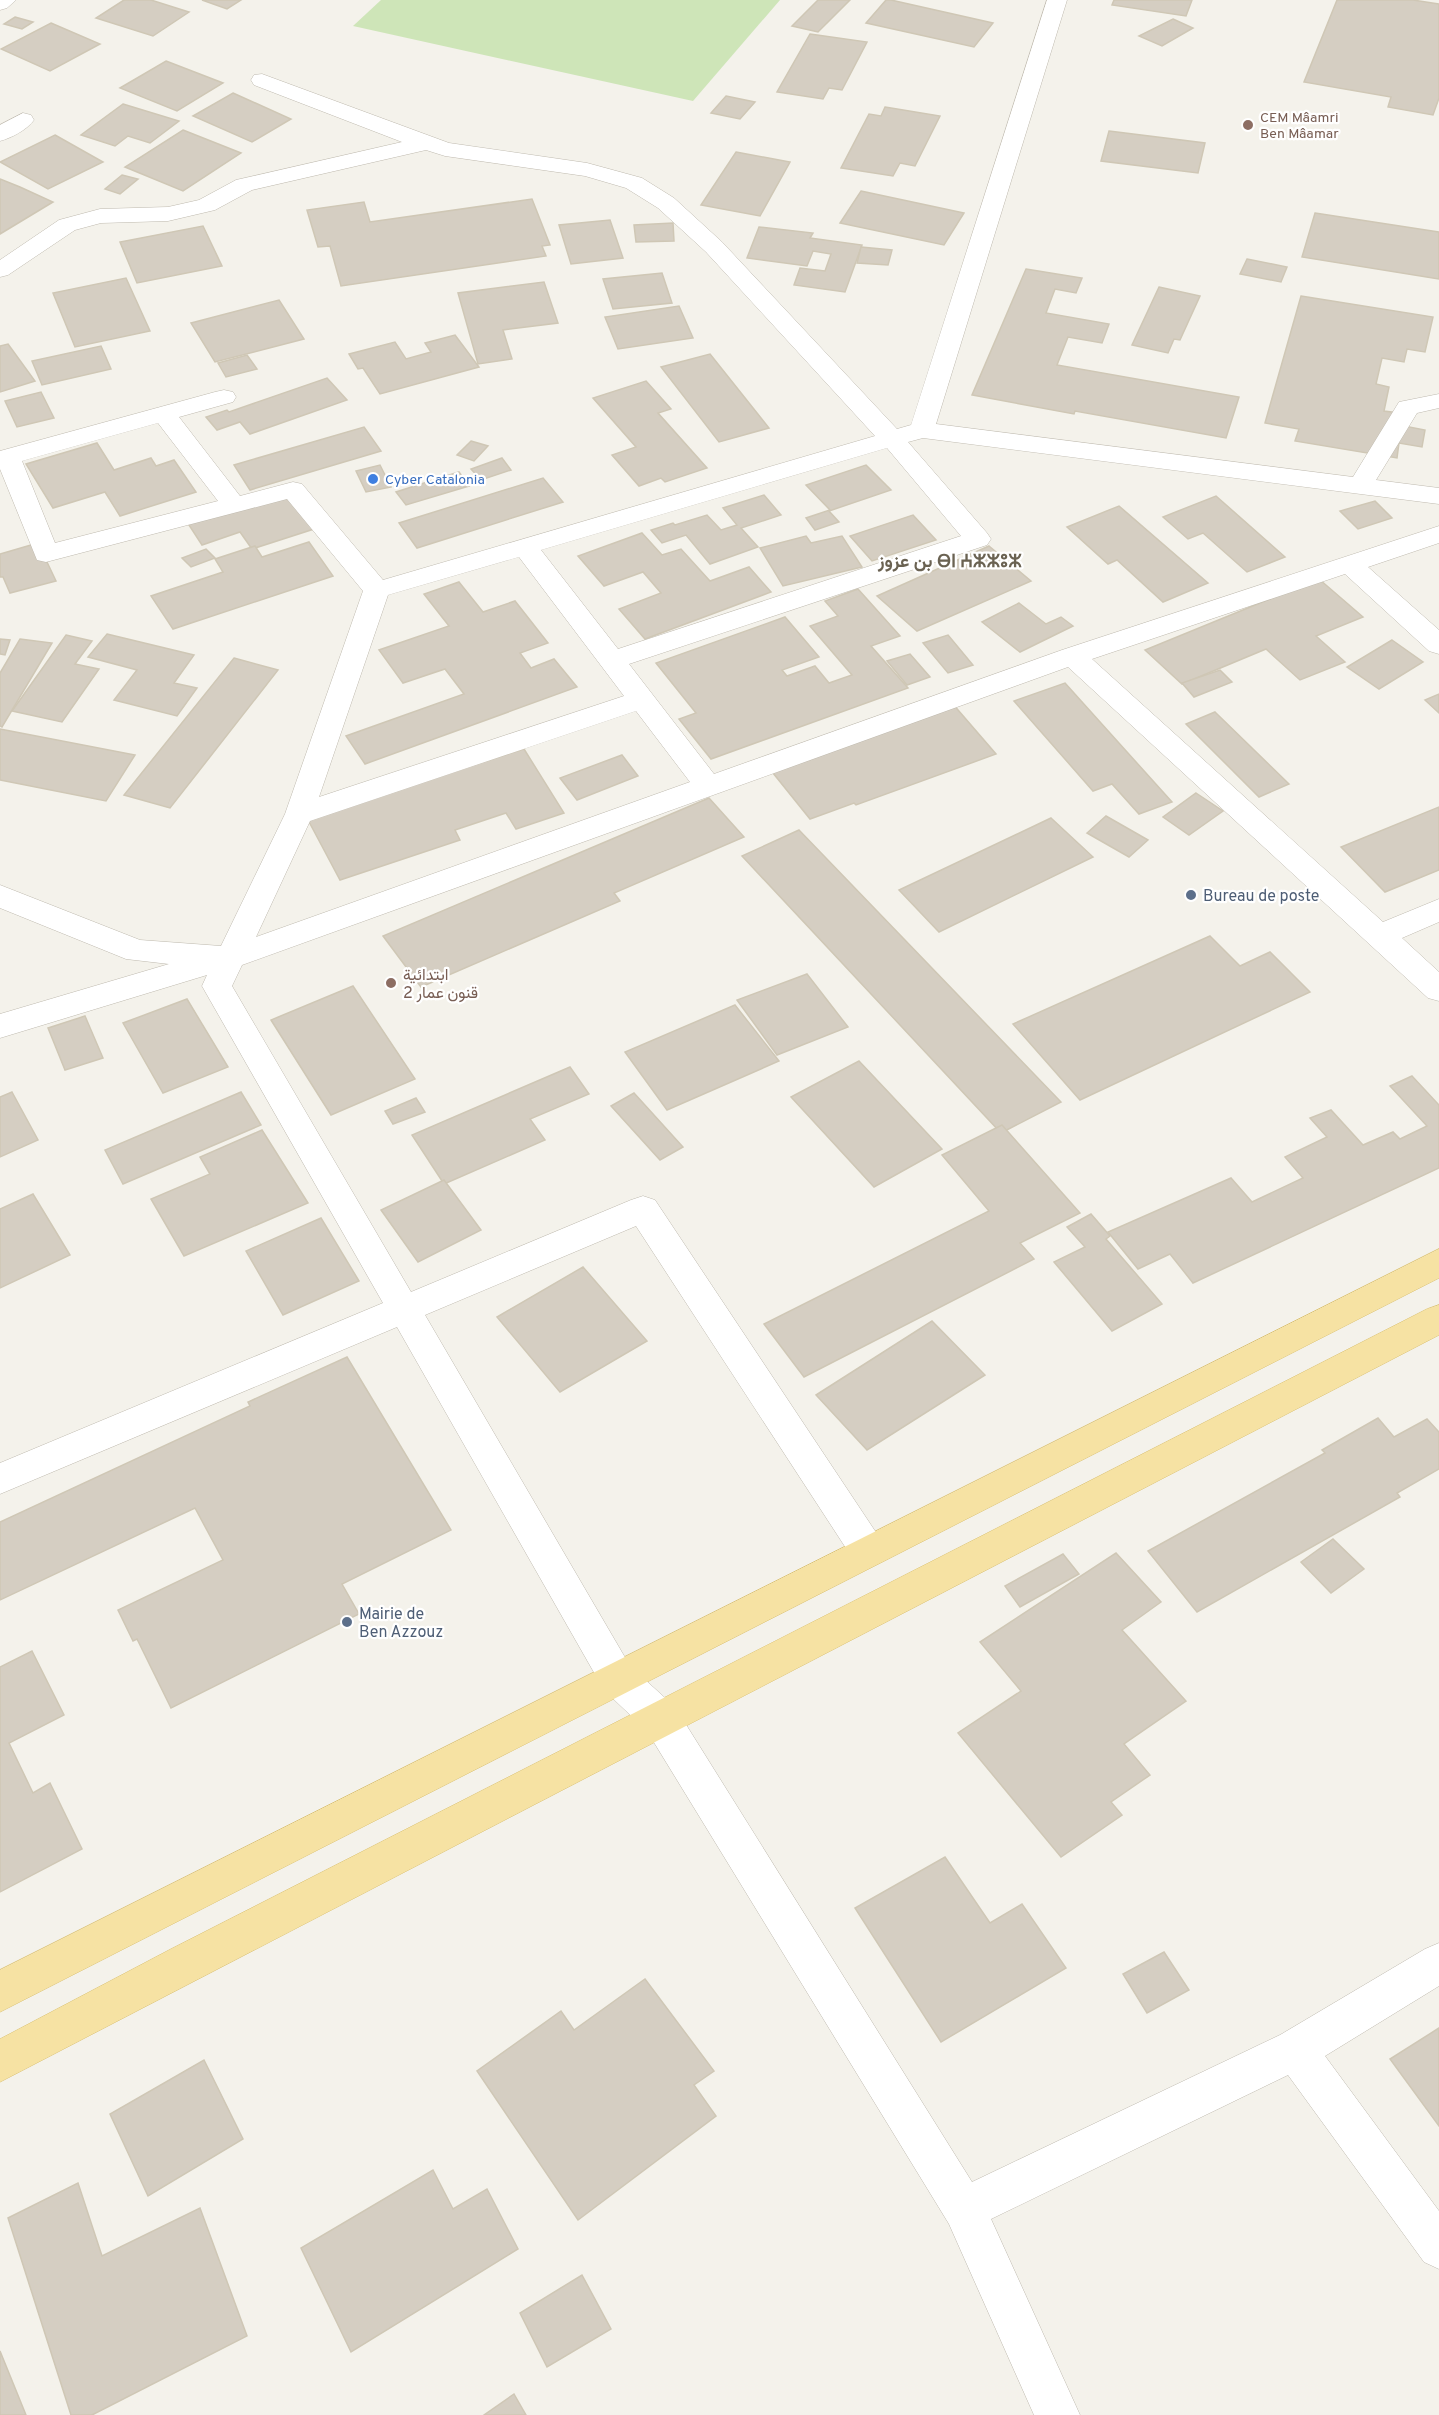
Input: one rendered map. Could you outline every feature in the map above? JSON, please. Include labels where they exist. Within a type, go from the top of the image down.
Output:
[{"type":"main road","points":[[0,1992],[1439,1262]]},
{"type":"main road","points":[[0,2061],[185,1963],[1439,1319]]},
{"type":"street","points":[[0,4],[6,0]]},
{"type":"street","points":[[907,434],[1057,0]]},
{"type":"street","points":[[262,80],[386,129],[445,149],[587,170],[634,183],[666,203],[907,434],[978,539],[613,660]]},
{"type":"street","points":[[0,134],[24,120]]},
{"type":"street","points":[[0,270],[67,225],[100,216],[168,213],[207,205],[244,185],[426,143]]},
{"type":"street","points":[[224,398],[4,458],[46,554],[293,490],[377,590]]},
{"type":"street","points":[[1360,486],[1408,408],[1439,401]]},
{"type":"street","points":[[164,414],[234,505]]},
{"type":"street","points":[[377,590],[907,434],[1439,496]]},
{"type":"street","points":[[0,1026],[229,958],[1072,656],[1439,534]]},
{"type":"street","points":[[525,547],[708,786]]},
{"type":"street","points":[[1349,564],[1439,645]]},
{"type":"street","points":[[377,590],[299,814],[217,986],[617,1678],[661,1719],[964,2209],[1057,2415]]},
{"type":"street","points":[[1072,656],[1439,990]]},
{"type":"street","points":[[299,814],[643,699]]},
{"type":"street","points":[[0,896],[137,951],[229,958]]},
{"type":"street","points":[[1379,936],[1439,910]]},
{"type":"street","points":[[0,1479],[643,1209],[868,1551]]},
{"type":"street","points":[[964,2209],[1295,2050],[1439,1963]]},
{"type":"street","points":[[1295,2050],[1439,2247]]},
{"type":"green space","points":[[381,0],[780,0],[693,101],[353,26]]},
{"type":"building","points":[[124,0],[151,0],[189,12],[153,36],[96,18]]},
{"type":"building","points":[[202,0],[241,0],[227,9]]},
{"type":"building","points":[[818,0],[850,0],[818,32],[792,26]]},
{"type":"building","points":[[886,0],[993,23],[974,47],[866,23]]},
{"type":"building","points":[[1114,0],[1192,0],[1186,16],[1112,5]]},
{"type":"building","points":[[1337,0],[1413,0],[1439,4],[1439,98],[1433,115],[1388,107],[1391,97],[1304,82]]},
{"type":"building","points":[[15,17],[33,22],[22,29],[4,24]]},
{"type":"building","points":[[1173,19],[1193,28],[1162,46],[1139,36]]},
{"type":"building","points":[[51,23],[100,44],[50,71],[1,49]]},
{"type":"building","points":[[810,34],[867,42],[842,90],[829,88],[823,99],[777,92]]},
{"type":"building","points":[[166,61],[223,83],[177,111],[120,88]]},
{"type":"building","points":[[233,93],[291,119],[252,142],[193,116]]},
{"type":"building","points":[[726,96],[755,102],[740,119],[711,113]]},
{"type":"building","points":[[123,104],[179,121],[150,143],[128,136],[115,146],[81,135]]},
{"type":"building","points":[[885,107],[940,116],[915,166],[900,163],[893,176],[841,168],[869,114],[881,116]]},
{"type":"building","points":[[183,130],[241,153],[183,191],[125,167]]},
{"type":"building","points":[[1109,131],[1205,143],[1198,173],[1101,161]]},
{"type":"building","points":[[55,135],[103,162],[48,189],[0,162]]},
{"type":"building","points":[[736,152],[790,162],[760,216],[701,205]]},
{"type":"building","points":[[122,175],[138,179],[120,194],[105,189]]},
{"type":"building","points":[[0,179],[20,187],[53,202],[0,234]]},
{"type":"building","points":[[861,191],[964,213],[944,245],[840,223]]},
{"type":"building","points":[[532,199],[550,245],[542,246],[546,256],[341,286],[330,246],[318,247],[307,210],[364,202],[370,222]]},
{"type":"building","points":[[1315,213],[1439,232],[1439,279],[1302,257]]},
{"type":"building","points":[[610,220],[623,258],[571,264],[559,225]]},
{"type":"building","points":[[673,223],[674,241],[636,242],[634,225]]},
{"type":"building","points":[[203,226],[222,266],[137,283],[120,242]]},
{"type":"building","points":[[759,227],[813,233],[810,238],[862,245],[845,292],[794,285],[800,268],[825,271],[831,254],[813,251],[807,266],[747,258]]},
{"type":"building","points":[[861,247],[892,250],[888,265],[857,263]]},
{"type":"building","points":[[1247,259],[1287,267],[1281,282],[1240,274]]},
{"type":"building","points":[[1026,269],[1082,278],[1076,293],[1055,289],[1046,313],[1109,324],[1102,343],[1068,337],[1057,365],[1239,397],[1226,438],[972,395]]},
{"type":"building","points":[[662,273],[672,303],[613,309],[603,279]]},
{"type":"building","points":[[126,278],[150,331],[75,347],[53,293]]},
{"type":"building","points":[[544,282],[558,323],[503,330],[512,359],[478,364],[458,293]]},
{"type":"building","points":[[1159,287],[1200,296],[1180,340],[1174,339],[1168,353],[1132,345]]},
{"type":"building","points":[[1301,296],[1433,317],[1425,352],[1407,349],[1404,362],[1382,358],[1376,384],[1389,387],[1384,411],[1407,414],[1404,426],[1425,430],[1422,447],[1399,443],[1397,458],[1295,441],[1299,429],[1265,423]]},
{"type":"building","points":[[279,300],[304,339],[215,362],[191,323]]},
{"type":"building","points":[[679,306],[693,338],[618,349],[605,317]]},
{"type":"building","points":[[455,335],[479,367],[380,394],[363,368],[358,369],[349,354],[395,342],[406,359],[431,352],[425,343]]},
{"type":"building","points":[[8,344],[35,381],[0,392],[0,346]]},
{"type":"building","points":[[101,346],[111,369],[42,385],[32,361]]},
{"type":"building","points":[[710,354],[769,428],[719,442],[661,367]]},
{"type":"building","points":[[247,355],[257,369],[226,377],[218,363]]},
{"type":"building","points":[[327,378],[347,400],[250,434],[240,422],[217,430],[206,417],[227,410],[229,412]]},
{"type":"building","points":[[646,381],[671,409],[658,413],[707,468],[665,482],[661,478],[639,486],[612,455],[636,447],[593,398]]},
{"type":"building","points":[[41,392],[54,418],[17,427],[5,401]]},
{"type":"building","points":[[364,427],[381,451],[250,490],[234,465]]},
{"type":"building","points":[[471,441],[488,446],[474,461],[457,455]]},
{"type":"building","points":[[97,443],[114,470],[151,458],[156,466],[174,460],[196,492],[120,516],[105,492],[53,508],[26,464]]},
{"type":"building","points":[[502,458],[511,470],[481,480],[471,469]]},
{"type":"building","name":"Cyber Catalonia","points":[[380,465],[391,487],[366,492],[356,471]]},
{"type":"building","points":[[866,465],[891,490],[829,511],[839,522],[815,530],[806,518],[830,510],[806,485]]},
{"type":"building","points":[[459,472],[469,486],[406,505],[396,492]]},
{"type":"building","points":[[543,478],[563,502],[417,548],[399,523]]},
{"type":"building","points":[[290,495],[314,529],[252,549],[240,532],[202,545],[187,522]]},
{"type":"building","points":[[764,495],[781,515],[741,528],[758,547],[710,564],[686,535],[662,543],[651,530],[707,515],[721,530],[737,525],[723,508]]},
{"type":"building","points":[[1216,496],[1285,557],[1247,572],[1203,533],[1188,539],[1163,517]]},
{"type":"building","points":[[1375,501],[1392,518],[1358,529],[1340,511]]},
{"type":"building","points":[[1119,506],[1208,583],[1163,602],[1117,560],[1108,564],[1067,527]]},
{"type":"building","points":[[913,515],[936,540],[872,561],[850,536]]},
{"type":"building","points":[[642,533],[662,555],[681,549],[710,581],[749,567],[771,592],[645,639],[619,609],[661,593],[643,572],[604,586],[578,556]]},
{"type":"building","points":[[806,536],[811,543],[842,536],[862,567],[783,586],[760,548]]},
{"type":"building","points":[[309,542],[333,576],[173,629],[151,596],[223,572],[215,559],[255,546],[262,557]]},
{"type":"building","points":[[38,543],[56,581],[10,593],[3,577],[0,577],[0,554]]},
{"type":"building","points":[[989,546],[1031,581],[917,631],[877,596]]},
{"type":"building","points":[[206,549],[215,558],[191,567],[182,558]]},
{"type":"building","points":[[1319,579],[1363,617],[1316,636],[1345,662],[1300,680],[1266,649],[1182,684],[1145,650]]},
{"type":"building","points":[[459,582],[483,612],[515,601],[548,643],[520,653],[531,668],[554,659],[577,687],[365,764],[346,736],[464,694],[445,669],[403,683],[379,650],[449,626],[424,594]]},
{"type":"building","points":[[858,589],[900,636],[871,646],[908,688],[711,759],[679,719],[696,713],[656,663],[785,617],[819,657],[782,670],[787,676],[815,666],[829,683],[852,675],[810,626],[838,616],[825,601]]},
{"type":"building","points":[[1019,603],[1046,624],[1061,617],[1073,626],[1020,652],[982,622]]},
{"type":"building","points":[[107,634],[194,655],[174,683],[197,688],[177,716],[114,700],[137,670],[88,657]]},
{"type":"building","points":[[66,635],[92,641],[75,664],[99,669],[62,722],[12,711]]},
{"type":"building","points":[[948,635],[973,665],[948,673],[923,643]]},
{"type":"building","points":[[0,639],[10,640],[5,655],[0,654]]},
{"type":"building","points":[[20,639],[52,643],[2,727],[0,726],[0,673]]},
{"type":"building","points":[[1392,640],[1423,662],[1379,689],[1347,667]]},
{"type":"building","points":[[910,654],[930,677],[907,685],[887,661]]},
{"type":"building","points":[[234,658],[278,670],[170,808],[124,795]]},
{"type":"building","points":[[1220,670],[1232,682],[1194,697],[1182,683]]},
{"type":"building","points":[[1065,683],[1172,802],[1139,814],[1112,784],[1093,791],[1014,701]]},
{"type":"building","points":[[1439,694],[1439,713],[1425,700]]},
{"type":"building","points":[[952,703],[996,754],[856,805],[854,803],[810,819],[769,768]]},
{"type":"building","points":[[1215,712],[1289,784],[1259,797],[1186,724]]},
{"type":"building","points":[[0,729],[135,755],[106,801],[0,780]]},
{"type":"building","points":[[524,749],[564,813],[516,829],[506,813],[455,830],[460,840],[340,880],[307,818]]},
{"type":"building","points":[[622,755],[638,776],[577,800],[560,778]]},
{"type":"building","points":[[1196,793],[1223,811],[1189,835],[1163,817]]},
{"type":"building","points":[[709,798],[744,837],[614,893],[620,901],[421,987],[383,936]]},
{"type":"building","points":[[1439,807],[1439,870],[1385,892],[1341,847]]},
{"type":"building","points":[[1106,816],[1148,840],[1129,857],[1087,833]]},
{"type":"building","points":[[1051,818],[1093,857],[939,932],[899,890]]},
{"type":"building","points":[[799,830],[1061,1102],[1001,1133],[742,856]]},
{"type":"building","points":[[1210,936],[1240,966],[1270,952],[1310,992],[1080,1100],[1013,1024]]},
{"type":"building","points":[[807,974],[848,1027],[777,1055],[737,1000]]},
{"type":"building","points":[[353,986],[415,1079],[331,1115],[271,1020]]},
{"type":"building","points":[[187,999],[228,1067],[163,1093],[123,1023]]},
{"type":"building","points":[[735,1005],[779,1061],[667,1110],[625,1052]]},
{"type":"building","points":[[85,1016],[103,1058],[65,1070],[48,1028]]},
{"type":"building","points":[[859,1061],[942,1149],[874,1187],[791,1097]]},
{"type":"building","points":[[570,1067],[589,1094],[530,1119],[545,1140],[444,1184],[412,1135]]},
{"type":"building","points":[[1412,1076],[1439,1105],[1439,1168],[1193,1283],[1170,1254],[1138,1269],[1108,1232],[1231,1178],[1252,1202],[1303,1178],[1285,1157],[1327,1137],[1310,1118],[1331,1110],[1363,1145],[1393,1132],[1400,1139],[1427,1126],[1390,1086]]},
{"type":"building","points":[[12,1092],[38,1140],[0,1157],[0,1097]]},
{"type":"building","points":[[241,1092],[261,1125],[123,1184],[105,1150]]},
{"type":"building","points":[[634,1093],[683,1147],[660,1160],[611,1106]]},
{"type":"building","points":[[416,1098],[425,1112],[393,1124],[385,1111]]},
{"type":"building","points":[[1002,1125],[1080,1213],[1020,1243],[1034,1259],[804,1377],[764,1324],[989,1211],[942,1155]]},
{"type":"building","points":[[262,1130],[308,1203],[184,1256],[151,1199],[210,1174],[200,1157]]},
{"type":"building","points":[[444,1180],[481,1230],[418,1262],[381,1210]]},
{"type":"building","points":[[33,1194],[70,1255],[0,1288],[0,1209]]},
{"type":"building","points":[[1091,1214],[1110,1236],[1106,1239],[1162,1304],[1112,1331],[1054,1262],[1085,1247],[1067,1227]]},
{"type":"building","points":[[321,1218],[359,1281],[283,1315],[246,1251]]},
{"type":"building","points":[[583,1267],[647,1341],[560,1392],[497,1317]]},
{"type":"building","points":[[932,1321],[985,1375],[867,1450],[816,1395]]},
{"type":"building","points":[[347,1357],[451,1530],[342,1584],[359,1614],[171,1708],[137,1639],[133,1641],[118,1610],[223,1560],[195,1508],[0,1600],[0,1522],[250,1406],[248,1402]]},
{"type":"building","points":[[1378,1418],[1394,1437],[1427,1419],[1439,1432],[1439,1469],[1397,1493],[1400,1497],[1197,1612],[1148,1551],[1325,1453],[1322,1450]]},
{"type":"building","points":[[1333,1539],[1364,1569],[1331,1593],[1301,1562]]},
{"type":"building","points":[[1116,1553],[1161,1602],[1122,1630],[1186,1701],[1124,1744],[1150,1775],[1111,1802],[1122,1815],[1061,1857],[958,1733],[1021,1691],[980,1642]]},
{"type":"building","points":[[1063,1554],[1079,1574],[1020,1607],[1005,1586]]},
{"type":"building","points":[[32,1651],[64,1715],[9,1743],[33,1793],[50,1783],[82,1849],[0,1892],[0,1667]]},
{"type":"building","points":[[945,1857],[990,1923],[1022,1904],[1066,1968],[941,2042],[855,1908]]},
{"type":"building","points":[[1164,1952],[1189,1990],[1147,2013],[1123,1974]]},
{"type":"building","points":[[645,1979],[714,2071],[694,2085],[716,2116],[578,2220],[477,2071],[561,2011],[574,2030]]},
{"type":"building","points":[[1439,2028],[1439,2126],[1390,2059]]},
{"type":"building","points":[[204,2060],[243,2139],[148,2196],[110,2114]]},
{"type":"building","points":[[433,2170],[453,2209],[487,2189],[518,2249],[351,2352],[301,2248]]},
{"type":"building","points":[[78,2183],[102,2256],[200,2208],[247,2336],[92,2415],[71,2415],[8,2218]]},
{"type":"building","points":[[582,2275],[611,2329],[547,2367],[520,2313]]},
{"type":"building","points":[[0,2351],[26,2415],[0,2415]]},
{"type":"building","points":[[514,2394],[526,2415],[484,2415]]},
{"type":"place","name":"CEM Mâamri Ben Mâamar","points":[[1248,125]]},
{"type":"place","name":"Cyber Catalonia","points":[[373,479]]},
{"type":"place","name":"Bureau de poste","points":[[1191,895]]},
{"type":"place","name":"ابتدائية قنون عمار 2","points":[[391,983]]},
{"type":"place","name":"Mairie de Ben Azzouz","points":[[347,1622]]},
{"type":"district","name":"بن عزوز ⴱⵏ ⵄⵣⵣⵓⵣ","points":[[950,561]]}]
